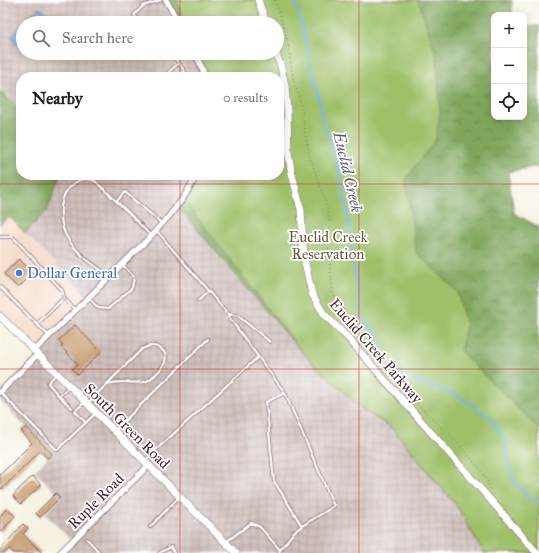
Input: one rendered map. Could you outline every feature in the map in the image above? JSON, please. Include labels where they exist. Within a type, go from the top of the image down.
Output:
[{"type":"street","points":[[166,0],[175,16]]},
{"type":"street","points":[[258,0],[264,16]]},
{"type":"street","points":[[198,60],[203,72]]},
{"type":"street","name":"Euclid Creek Parkway","points":[[278,60],[282,72]]},
{"type":"street","name":"Euclid Creek Parkway","points":[[284,80],[290,170],[302,210],[304,258],[312,294],[324,314],[348,338],[537,553]]},
{"type":"street","points":[[0,392],[49,336],[162,224],[184,197],[194,180]]},
{"type":"street","name":"South Green Road","points":[[0,316],[226,543],[233,552]]},
{"type":"street","name":"Ruple Road","points":[[60,553],[146,464]]},
{"type":"lane","points":[[135,16],[134,15],[143,6],[161,0]]},
{"type":"lane","points":[[176,60],[185,72]]},
{"type":"lane","points":[[169,72],[179,63]]},
{"type":"lane","points":[[78,180],[68,188],[63,198],[61,209],[62,222],[67,238],[80,254],[110,276]]},
{"type":"lane","points":[[92,180],[117,201],[151,236]]},
{"type":"lane","points":[[117,201],[125,192],[162,224]]},
{"type":"lane","points":[[156,230],[228,314],[285,393],[334,506],[294,532],[279,552],[260,527],[251,523],[226,543]]},
{"type":"lane","points":[[0,238],[13,237],[62,290],[64,298],[76,310]]},
{"type":"lane","points":[[89,297],[98,308],[108,309],[132,288],[134,277],[122,264]]},
{"type":"lane","points":[[0,287],[49,336]]},
{"type":"lane","points":[[198,301],[209,291]]},
{"type":"lane","points":[[37,324],[64,298]]},
{"type":"lane","points":[[228,314],[238,316],[270,342]]},
{"type":"lane","points":[[114,431],[208,339]]},
{"type":"lane","points":[[86,423],[75,411],[107,384],[146,346],[156,346],[163,351],[165,362],[152,378],[140,382],[107,384]]},
{"type":"lane","points":[[146,464],[158,448],[258,357]]},
{"type":"lane","points":[[57,373],[48,383],[72,408]]},
{"type":"lane","points":[[59,396],[70,386]]},
{"type":"lane","points":[[0,392],[56,450],[96,413]]},
{"type":"lane","points":[[285,393],[266,402],[274,480],[302,526]]},
{"type":"lane","points":[[150,527],[179,497]]},
{"type":"lane","points":[[87,539],[100,553]]},
{"type":"lane","points":[[159,553],[171,547],[174,553]]},
{"type":"path","points":[[275,0],[280,16]]},
{"type":"path","points":[[284,28],[287,37],[294,84],[299,96],[305,124],[305,134],[310,157],[326,203],[330,222],[328,248],[333,294],[349,318],[360,341]]},
{"type":"path","points":[[410,399],[446,432],[472,459],[489,483],[491,494]]},
{"type":"shaded area","points":[[0,0],[166,0],[175,16],[16,16],[16,60],[198,60],[202,72],[16,72],[16,106],[0,92]]},
{"type":"shaded area","points":[[58,180],[201,180],[363,410],[391,427],[457,506],[484,553],[236,553],[234,551],[230,553],[60,553],[72,541],[45,514],[61,498],[35,471],[52,453],[0,401],[0,392],[38,354],[35,350],[88,297],[25,233],[47,211]]},
{"type":"shaded area","points":[[9,216],[89,297],[35,350],[0,316],[0,225]]},
{"type":"green space","name":"Euclid Creek Reservation","points":[[166,0],[512,0],[512,12],[491,12],[491,120],[527,120],[527,26],[539,26],[539,166],[508,172],[514,213],[539,227],[539,553],[484,553],[457,506],[391,427],[363,410],[301,351],[177,206],[194,180],[284,180],[284,72],[279,72],[278,60],[284,60],[284,16],[175,16]]},
{"type":"green space","name":"Euclid Creek Reservation","points":[[177,0],[417,0],[437,58],[440,115],[435,140],[406,179],[416,253],[457,291],[466,325],[460,351],[539,429],[539,553],[484,553],[457,506],[391,427],[363,410],[301,351],[186,203],[187,197],[198,180],[284,180],[284,72],[199,72],[195,60],[284,60],[284,16],[182,16]]},
{"type":"green space","points":[[0,92],[16,106],[16,180],[58,180],[47,211],[25,233],[9,217],[0,225]]},
{"type":"water","points":[[39,8],[46,13],[46,16],[30,16]]},
{"type":"water","points":[[16,31],[16,44],[15,43],[13,35]]},
{"type":"building","name":"Dollar General","points":[[19,259],[33,273],[18,288],[4,274]]},
{"type":"building","points":[[75,325],[101,352],[78,375],[72,369],[78,364],[61,347],[63,346],[58,341]]},
{"type":"building","points":[[26,427],[52,454],[48,458],[40,451],[2,489],[0,487],[0,475],[32,443],[21,431]]},
{"type":"building","points":[[33,476],[41,485],[21,504],[13,496]]},
{"type":"building","points":[[56,493],[60,498],[40,517],[36,513]]},
{"type":"building","points":[[6,509],[15,516],[0,533],[0,516]]},
{"type":"building","points":[[23,524],[28,528],[23,534],[42,553],[14,553],[9,549],[5,553],[0,553],[0,550]]},
{"type":"waterway","name":"Euclid Creek","points":[[294,0],[300,17],[320,102],[324,127],[336,160],[347,209],[361,317],[382,342],[382,354],[394,369],[413,380],[445,390],[467,401],[490,418],[506,441],[507,458],[513,480],[527,496],[539,502]]},
{"type":"place","name":"Dollar General","points":[[19,273]]}]
